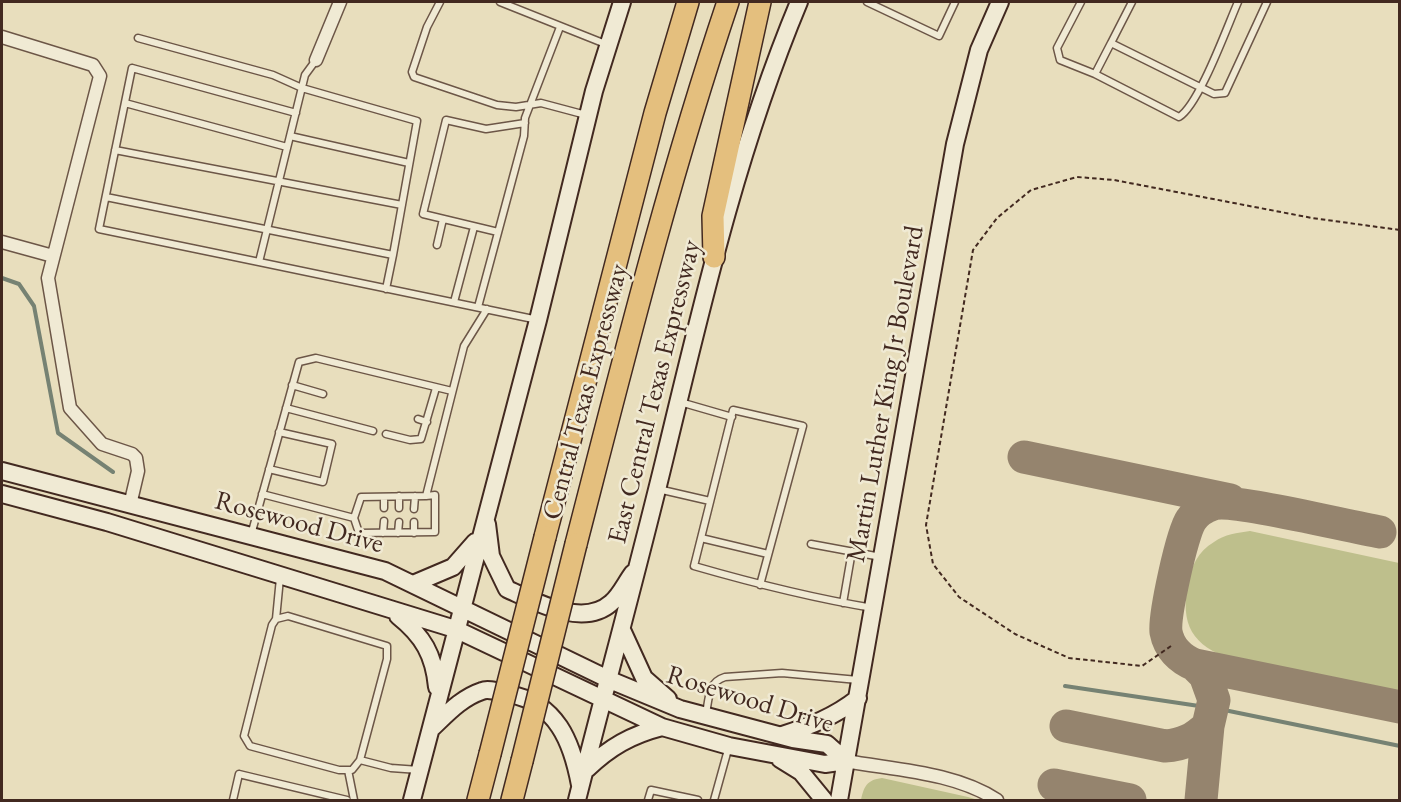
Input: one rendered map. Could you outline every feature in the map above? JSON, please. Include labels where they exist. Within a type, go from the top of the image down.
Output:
[{"type":"highway","name":"Central Texas Expressway","points":[[477,801],[655,113],[688,2]]},
{"type":"highway","name":"Central Texas Expressway","points":[[512,801],[650,258],[700,83],[728,2]]},
{"type":"highway","points":[[714,257],[713,216],[760,2]]},
{"type":"main road","points":[[412,801],[455,629],[538,321],[588,116],[622,2]]},
{"type":"main road","name":"East Central Texas Expressway","points":[[579,795],[610,680],[714,257],[744,150],[776,57],[799,2]]},
{"type":"main road","name":"Martin Luther King Jr Boulevard","points":[[839,801],[955,144],[979,50],[1000,2]]},
{"type":"main road","name":"Rosewood Drive","points":[[2,471],[385,571],[610,680],[680,709],[827,744],[846,761]]},
{"type":"main road","name":"Rosewood Drive","points":[[2,494],[107,522],[455,629],[662,727],[729,746],[825,764],[846,761]]},
{"type":"main road","points":[[486,514],[491,556],[507,589],[541,605],[586,615],[611,604],[638,565]]},
{"type":"main road","points":[[413,584],[453,567],[465,556],[482,531]]},
{"type":"main road","points":[[391,609],[415,630],[431,654],[438,698]]},
{"type":"main road","points":[[622,630],[644,678],[680,709]]},
{"type":"main road","points":[[430,731],[456,704],[484,690],[526,698],[562,726],[574,752],[579,795]]},
{"type":"main road","points":[[782,735],[813,725],[840,712],[858,698]]},
{"type":"main road","points":[[586,770],[605,752],[625,738],[662,727]]},
{"type":"main road","points":[[771,754],[801,772],[824,801]]},
{"type":"street","points":[[316,60],[337,2]]},
{"type":"street","points":[[2,37],[93,65],[100,76],[53,256],[49,287],[70,408],[102,444],[132,454],[136,458],[138,471],[130,504]]},
{"type":"street","points":[[2,242],[53,256]]},
{"type":"street","points":[[846,761],[956,781],[984,792],[997,801]]},
{"type":"lane","points":[[440,2],[427,27],[412,72],[414,77],[496,105],[516,107],[530,104],[556,105],[588,116]]},
{"type":"lane","points":[[500,2],[609,45]]},
{"type":"lane","points":[[867,2],[939,36],[955,2]]},
{"type":"lane","points":[[1081,2],[1058,48],[1060,60],[1095,74],[1179,117],[1187,112],[1200,87],[1238,2]]},
{"type":"lane","points":[[1095,74],[1132,2]]},
{"type":"lane","points":[[1111,43],[1214,94],[1225,93],[1267,2]]},
{"type":"lane","points":[[478,307],[524,136],[530,104],[560,27]]},
{"type":"lane","points":[[138,38],[273,75],[302,88],[417,121],[386,289]]},
{"type":"lane","points":[[259,262],[305,75],[316,60]]},
{"type":"lane","points":[[296,113],[132,68],[99,228],[538,321]]},
{"type":"lane","points":[[125,103],[287,147]]},
{"type":"lane","points":[[498,232],[423,214],[446,120],[486,129],[525,123]]},
{"type":"lane","points":[[290,136],[409,163]]},
{"type":"lane","points":[[115,150],[402,205]]},
{"type":"lane","points":[[106,196],[393,255]]},
{"type":"lane","points":[[437,245],[443,219]]},
{"type":"lane","points":[[454,302],[474,226]]},
{"type":"lane","points":[[426,496],[467,338],[487,309]]},
{"type":"lane","points":[[251,536],[299,362],[316,357],[452,392]]},
{"type":"lane","points":[[292,385],[323,394]]},
{"type":"lane","points":[[386,434],[410,440],[421,439],[436,387]]},
{"type":"lane","points":[[679,402],[732,417]]},
{"type":"lane","points":[[286,408],[373,431]]},
{"type":"lane","points":[[760,585],[803,426],[733,410],[694,566],[760,585],[874,609]]},
{"type":"lane","points":[[418,419],[427,422]]},
{"type":"lane","points":[[269,469],[323,482],[332,444],[279,432]]},
{"type":"lane","points":[[657,489],[710,501]]},
{"type":"lane","points":[[262,494],[354,518]]},
{"type":"lane","points":[[435,495],[435,532],[359,533],[354,518],[361,497],[415,496],[435,495]]},
{"type":"lane","points":[[399,496],[399,508]]},
{"type":"lane","points":[[414,509],[415,496]]},
{"type":"lane","points":[[384,497],[384,508]]},
{"type":"lane","points":[[384,521],[384,533]]},
{"type":"lane","points":[[398,533],[399,522]]},
{"type":"lane","points":[[414,522],[414,533]]},
{"type":"lane","points":[[701,538],[768,554]]},
{"type":"lane","points":[[810,544],[883,557]]},
{"type":"lane","points":[[843,603],[852,551]]},
{"type":"lane","points":[[276,619],[288,616],[387,646],[387,659],[360,760],[352,770],[250,746],[246,741],[244,729],[276,619],[281,575]]},
{"type":"lane","points":[[705,716],[711,686],[716,679],[782,674],[861,680]]},
{"type":"lane","points":[[714,801],[729,746]]},
{"type":"lane","points":[[360,760],[392,768],[420,770]]},
{"type":"lane","points":[[348,770],[354,801]]},
{"type":"lane","points":[[232,801],[239,774],[347,801]]},
{"type":"lane","points":[[648,801],[651,790],[698,801]]},
{"type":"path","points":[[1171,646],[1142,666],[1069,658],[1015,634],[959,597],[933,564],[926,525],[973,250],[997,218],[1031,190],[1077,177],[1114,180],[1312,219],[1400,230]]},
{"type":"green space","points":[[1250,531],[1399,563],[1399,694],[1232,659],[1218,654],[1198,640],[1192,632],[1186,611],[1188,584],[1193,566],[1204,550],[1218,539]]},
{"type":"green space","points":[[882,778],[978,800],[861,800],[867,784]]},
{"type":"waterway","points":[[2,278],[19,284],[34,306],[58,433],[113,472]]},
{"type":"waterway","points":[[1065,686],[1199,706]]},
{"type":"waterway","points":[[1229,711],[1400,746]]},
{"type":"taxiway","points":[[1024,457],[1230,500]]},
{"type":"taxiway","points":[[1380,532],[1244,505],[1225,503],[1206,507],[1198,512],[1187,528],[1171,593],[1166,632],[1176,652],[1195,665],[1400,707]]},
{"type":"taxiway","points":[[1195,665],[1205,675],[1214,700],[1208,726],[1201,800]]},
{"type":"taxiway","points":[[1066,726],[1165,746],[1189,740],[1208,726]]},
{"type":"taxiway","points":[[1054,785],[1130,800]]}]
